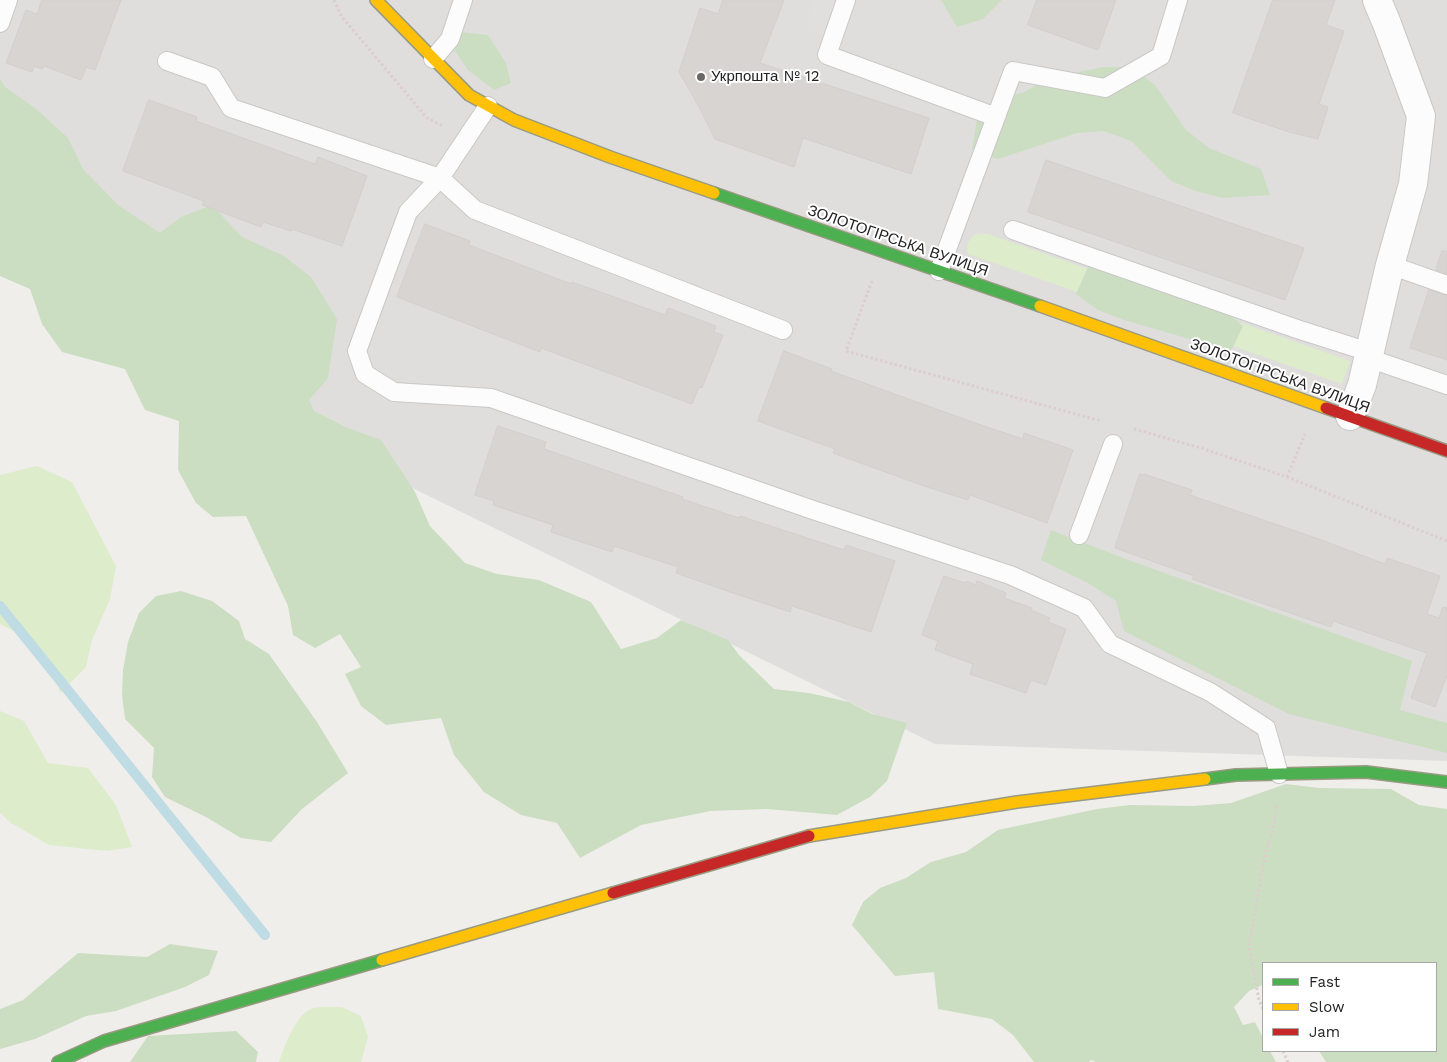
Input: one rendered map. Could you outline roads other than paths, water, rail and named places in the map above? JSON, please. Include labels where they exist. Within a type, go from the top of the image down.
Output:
[{"type":"street","name":"ЗОЛОТОГІРСЬКА ВУЛИЦЯ","points":[[376,0],[469,94],[514,120],[610,157],[1447,451]]},
{"type":"street","points":[[1350,416],[1362,385],[1390,265],[1413,184],[1421,116],[1388,24],[1377,0]]},
{"type":"street","points":[[58,1062],[104,1041],[817,834],[1016,802],[1236,775],[1366,772],[1447,782]]},
{"type":"lane","points":[[0,23],[8,0]]},
{"type":"lane","points":[[434,59],[450,39],[463,0]]},
{"type":"lane","points":[[846,0],[827,55],[996,117]]},
{"type":"lane","points":[[939,271],[1013,71],[1105,88],[1160,56],[1178,0]]},
{"type":"lane","points":[[167,61],[212,77],[231,108],[440,178],[475,210],[783,330]]},
{"type":"lane","points":[[488,106],[440,178],[408,212],[357,351],[365,374],[394,392],[490,398],[813,510],[1010,575],[1084,608],[1110,644],[1210,692],[1266,728],[1279,774]]},
{"type":"lane","points":[[1013,230],[1297,329],[1447,385]]},
{"type":"lane","points":[[1390,265],[1447,285]]},
{"type":"lane","points":[[1079,535],[1113,444]]},
{"type":"waterway","points":[[0,606],[265,935]]},
{"type":"place","name":"Укрпошта № 12","points":[[701,77]]}]
